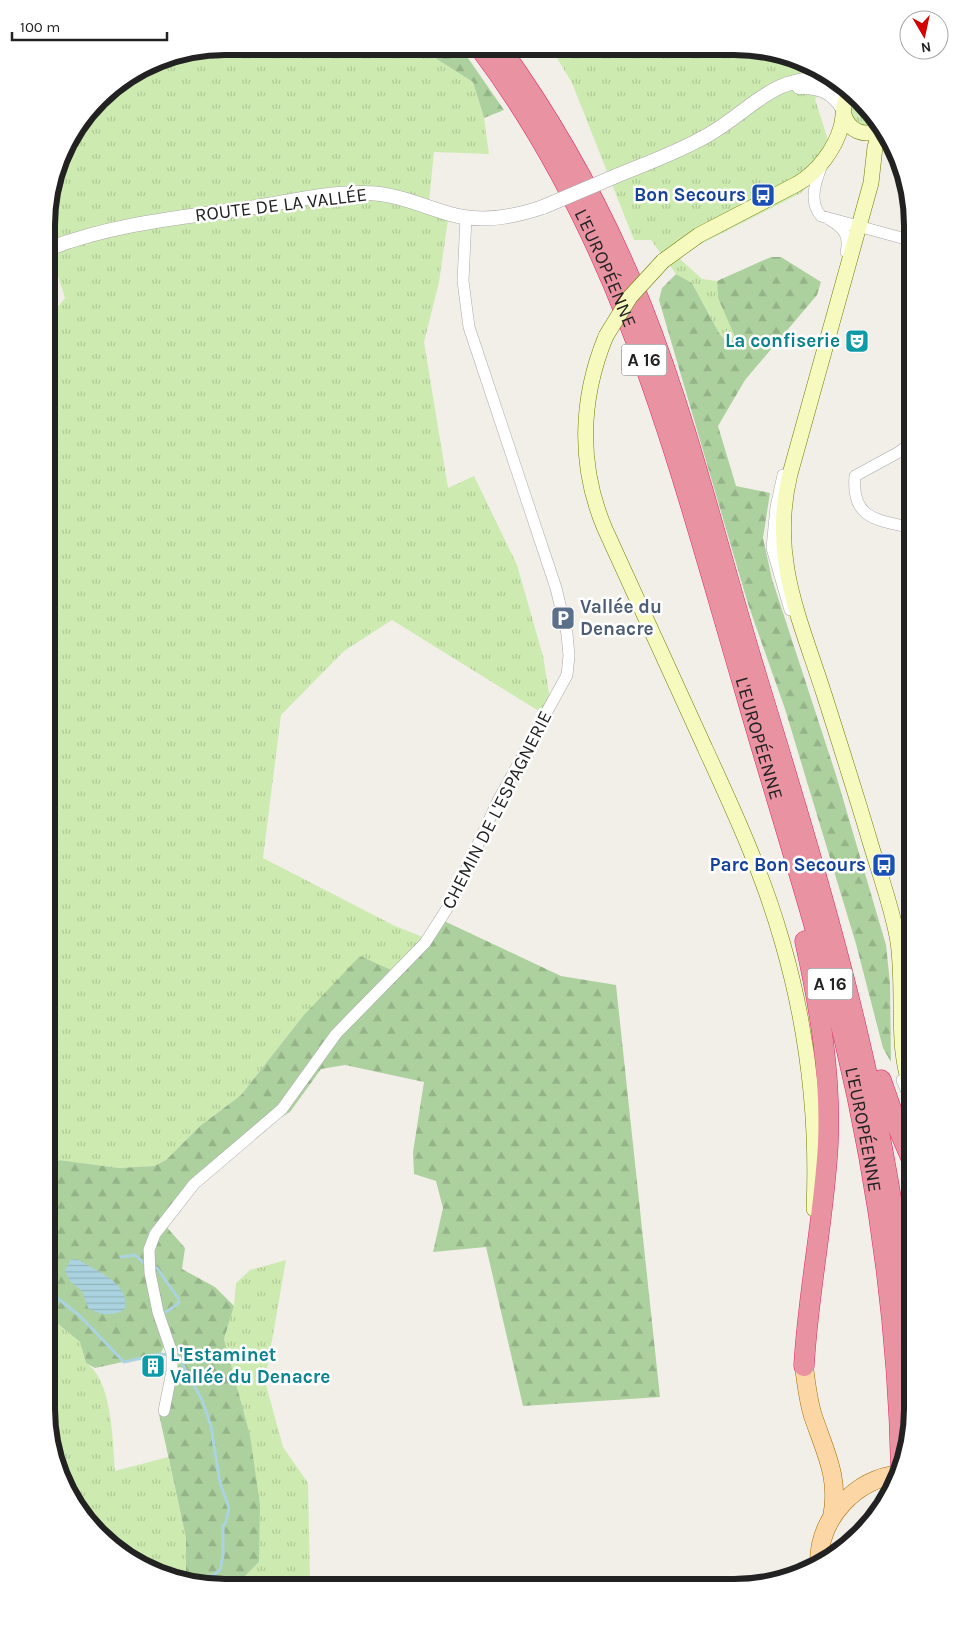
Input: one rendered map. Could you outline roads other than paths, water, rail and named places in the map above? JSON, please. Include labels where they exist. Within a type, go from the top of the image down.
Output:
[{"type":"highway","name":"L'EUROPÉENNE","points":[[485,55],[518,102],[556,165],[597,242],[621,299],[665,421],[824,960],[860,1109],[876,1194],[886,1269],[900,1445]]},
{"type":"highway","name":"L'EUROPÉENNE","points":[[505,55],[542,111],[584,182],[616,247],[650,328],[702,491],[854,1012],[879,1122],[891,1192],[904,1292]]},
{"type":"highway","points":[[747,699],[812,969],[825,1057],[828,1112],[827,1158],[804,1366]]},
{"type":"highway","points":[[854,1012],[866,1029],[891,1110],[904,1141]]},
{"type":"main road","points":[[832,1518],[835,1496],[834,1476],[810,1406],[804,1366],[803,1315],[812,1234],[814,1178],[811,1098],[802,1026],[785,948],[757,866],[594,498],[586,454],[586,409],[590,381],[606,336],[630,297],[663,260],[699,235],[802,181],[814,172],[840,132],[846,97]]},
{"type":"main road","points":[[843,112],[849,125],[857,132],[876,132]]},
{"type":"main road","points":[[878,135],[872,178],[790,474],[782,520],[788,580],[898,942],[902,974],[904,1064]]},
{"type":"main road","points":[[820,1555],[823,1538],[832,1518],[847,1499],[877,1479],[889,1476]]},
{"type":"street","points":[[754,104],[784,84],[805,79],[820,79]]},
{"type":"street","points":[[754,104],[781,91],[802,86],[830,93],[843,112]]},
{"type":"street","name":"ROUTE DE LA VALLÉE","points":[[55,246],[82,236],[120,227],[356,193],[390,196],[466,217],[502,217],[543,207],[699,140],[754,104]]},
{"type":"street","points":[[826,156],[816,182],[815,203],[820,214],[845,232],[848,244],[786,466],[776,507],[772,548],[776,569],[837,746]]},
{"type":"street","name":"CHEMIN DE L'ESPAGNERIE","points":[[164,1411],[172,1359],[170,1344],[158,1312],[150,1273],[149,1255],[155,1234],[194,1184],[282,1109],[336,1034],[424,943],[454,896],[498,801],[567,675],[569,656],[567,634],[556,588],[469,328],[463,281],[466,217]]},
{"type":"street","points":[[830,220],[904,238]]},
{"type":"street","points":[[904,448],[855,476],[854,488],[858,504],[868,515],[904,525]]},
{"type":"street","points":[[858,815],[890,934],[895,973],[898,1066],[904,1082]]},
{"type":"water","points":[[77,1259],[102,1273],[118,1285],[125,1301],[124,1310],[114,1314],[106,1314],[88,1308],[82,1291],[70,1281],[65,1271],[70,1260]]},
{"type":"waterway","points":[[121,1257],[135,1255],[146,1265]]},
{"type":"waterway","points":[[152,1267],[157,1268],[178,1298],[179,1303],[163,1314],[165,1317]]},
{"type":"waterway","points":[[55,1296],[80,1316],[124,1362],[160,1354],[178,1356],[202,1400],[211,1426],[220,1483],[229,1508],[226,1522],[223,1526],[223,1555],[220,1570],[208,1578]]},
{"type":"place","name":"Bon Secours","points":[[763,195]]},
{"type":"place","name":"La confiserie","points":[[857,341]]},
{"type":"place","name":"Vallée du Denacre","points":[[563,618]]},
{"type":"place","name":"Parc Bon Secours","points":[[884,865]]},
{"type":"place","name":"L'Estaminet Vallée du Denacre","points":[[153,1366]]}]
